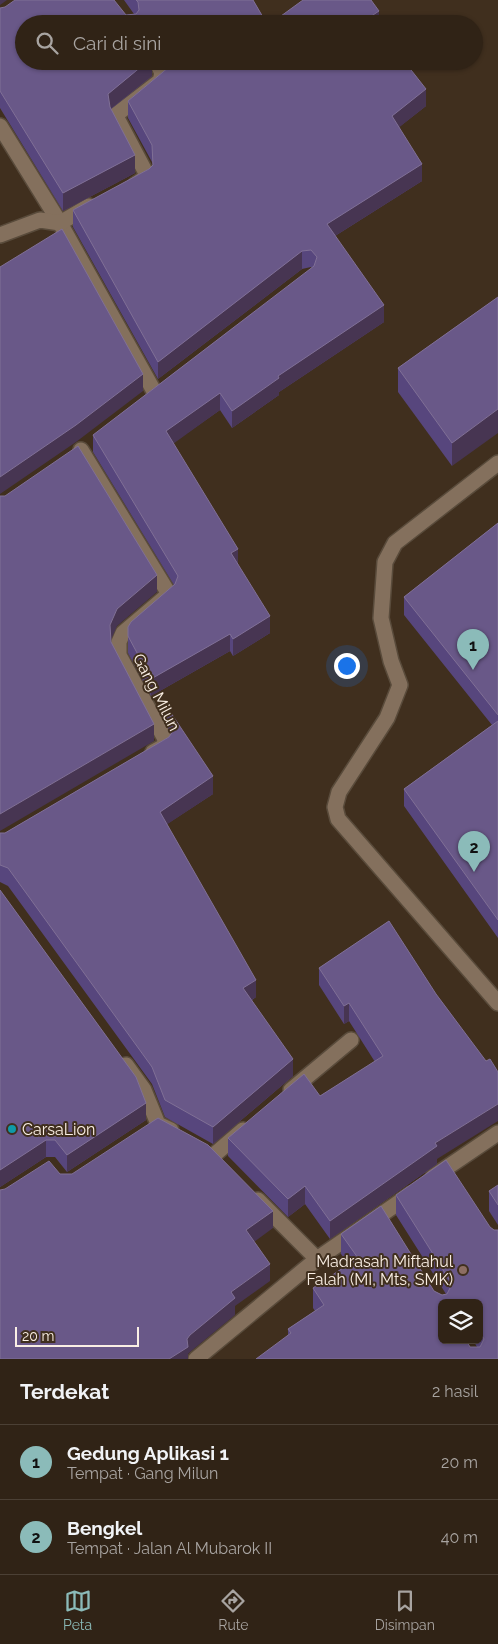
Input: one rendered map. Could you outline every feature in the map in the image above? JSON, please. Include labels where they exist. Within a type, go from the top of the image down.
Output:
[{"type":"street","points":[[125,189],[140,182],[145,178],[146,173],[118,120],[117,114],[160,81],[162,73],[160,70]]},
{"type":"street","points":[[0,126],[60,223],[155,393]]},
{"type":"street","points":[[0,235],[40,220],[60,223],[101,200]]},
{"type":"street","points":[[140,404],[171,381]]},
{"type":"street","points":[[65,461],[96,439]]},
{"type":"street","name":"Gang Milun","points":[[82,450],[169,594],[123,633],[119,642],[119,655],[165,739],[164,746],[139,760]]},
{"type":"street","points":[[498,462],[395,543],[385,562],[381,618],[390,661],[400,685],[387,718],[339,792],[335,807],[338,819],[498,1002]]},
{"type":"street","points":[[282,1098],[351,1040]]},
{"type":"street","points":[[115,1050],[144,1090],[158,1124],[180,1135]]},
{"type":"street","points":[[227,1169],[209,1153],[252,1123]]},
{"type":"street","points":[[142,1134],[158,1124]]},
{"type":"street","points":[[196,1359],[317,1259],[387,1218],[448,1166],[498,1133]]},
{"type":"street","points":[[448,1166],[458,1182]]},
{"type":"street","points":[[248,1190],[317,1259]]},
{"type":"building","points":[[15,0],[114,0],[126,15],[15,15],[15,70],[137,70],[108,94],[110,107],[135,155],[63,193],[0,91],[0,8]]},
{"type":"building","points":[[136,0],[253,0],[262,15],[126,15],[136,14],[139,10]]},
{"type":"building","points":[[303,0],[371,0],[379,11],[373,15],[282,15]]},
{"type":"building","points":[[165,70],[411,70],[426,89],[392,116],[422,164],[327,224],[384,305],[278,376],[279,378],[232,411],[220,393],[166,431],[238,549],[231,553],[270,616],[233,639],[230,634],[151,679],[128,636],[128,627],[131,622],[175,584],[178,576],[93,435],[314,266],[317,257],[311,250],[302,251],[158,362],[73,210],[149,169],[153,165],[152,145],[128,101]]},
{"type":"building","points":[[62,229],[143,374],[76,425],[0,477],[0,267]]},
{"type":"building","points":[[498,297],[498,409],[452,443],[398,368]]},
{"type":"building","points":[[78,446],[157,575],[117,609],[110,625],[111,642],[154,724],[0,814],[0,496],[5,496]]},
{"type":"building","points":[[498,523],[498,715],[404,597]]},
{"type":"building","points":[[163,701],[213,776],[160,812],[256,980],[243,988],[293,1059],[213,1127],[165,1100],[152,1067],[8,868],[0,865],[0,833],[5,833],[169,737],[173,731],[173,721]]},
{"type":"building","points":[[498,721],[498,920],[404,789]]},
{"type":"building","points":[[0,890],[136,1077],[146,1103],[67,1155],[55,1140],[46,1140],[0,1170]]},
{"type":"building","points":[[389,921],[436,994],[486,1061],[490,1059],[498,1072],[498,1104],[435,1143],[437,1146],[330,1221],[305,1186],[288,1199],[228,1138],[304,1074],[320,1096],[383,1056],[349,1003],[344,1006],[319,968]]},
{"type":"building","points":[[158,1118],[208,1145],[273,1211],[246,1230],[270,1264],[231,1292],[235,1298],[190,1335],[187,1339],[188,1347],[169,1359],[0,1359],[0,1190],[5,1189],[49,1161],[60,1174],[72,1174]]},
{"type":"building","points":[[446,1160],[490,1227],[498,1230],[498,1359],[256,1359],[291,1333],[288,1329],[324,1305],[313,1288],[358,1258],[341,1234],[381,1206],[434,1291],[442,1295],[447,1294],[451,1286],[450,1281],[396,1195]]},
{"type":"building","points":[[498,1185],[498,1205],[489,1191]]},
{"type":"place","name":"Gedung Aplikasi 1","points":[[473,670]]},
{"type":"place","name":"Bengkel","points":[[474,872]]},
{"type":"place","name":"CarsaLion","points":[[12,1129]]},
{"type":"place","name":"Madrasah Miftahul Falah (MI, Mts, SMK)","points":[[463,1270]]}]
